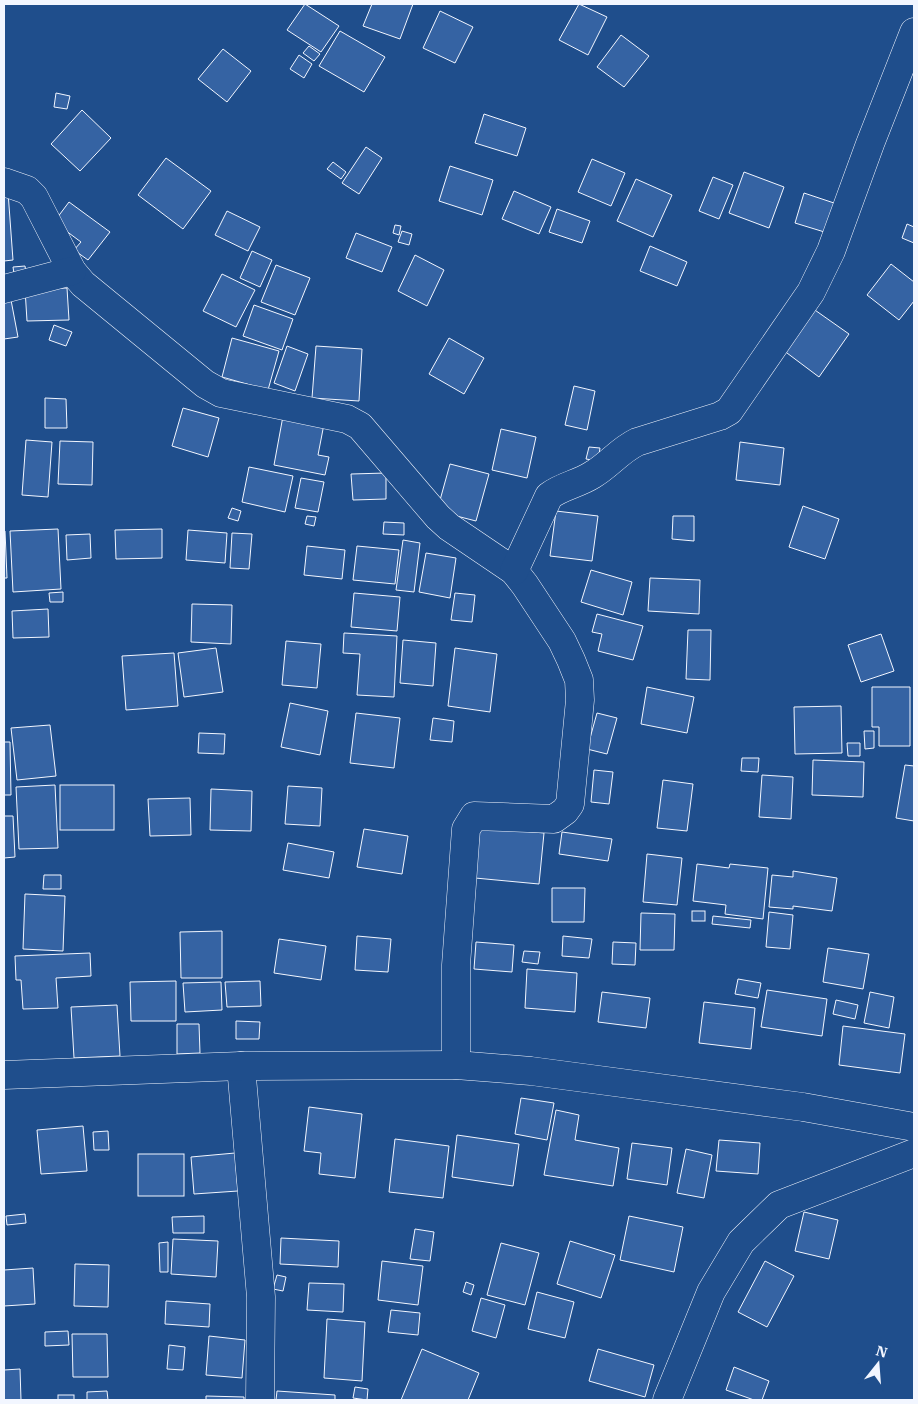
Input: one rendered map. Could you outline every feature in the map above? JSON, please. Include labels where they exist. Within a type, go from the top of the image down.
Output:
[{"type":"street","points":[[514,571],[549,496],[557,490],[593,475],[627,446],[720,416],[729,411],[811,292],[831,251],[914,32]]},
{"type":"street","points":[[4,182],[27,190],[34,197],[72,271],[83,284],[205,384],[221,393],[347,419],[360,426],[438,517],[449,527],[514,571],[562,641],[578,680],[580,700],[570,804],[565,811],[554,819],[474,816],[466,829],[456,965],[456,1065]]},
{"type":"street","points":[[4,289],[72,271]]},
{"type":"street","points":[[4,1075],[241,1066],[456,1065],[531,1071],[774,1103],[914,1127]]},
{"type":"street","points":[[241,1066],[261,1297],[260,1400]]},
{"type":"street","points":[[668,1400],[711,1292],[741,1242],[779,1206],[914,1153]]},
{"type":"building","points":[[305,4],[339,26],[321,52],[287,30]]},
{"type":"building","points":[[372,4],[413,4],[400,39],[363,26]]},
{"type":"building","points":[[579,4],[607,17],[588,55],[559,40]]},
{"type":"building","points":[[440,11],[473,27],[455,63],[423,48]]},
{"type":"building","points":[[340,31],[385,57],[364,92],[319,66]]},
{"type":"building","points":[[621,35],[649,56],[624,87],[597,67]]},
{"type":"building","points":[[309,46],[320,54],[314,61],[303,53]]},
{"type":"building","points":[[223,49],[251,71],[227,102],[198,79]]},
{"type":"building","points":[[299,55],[312,64],[304,78],[290,69]]},
{"type":"building","points":[[56,93],[70,96],[67,109],[54,107]]},
{"type":"building","points":[[82,110],[111,138],[80,171],[51,144]]},
{"type":"building","points":[[484,114],[526,128],[517,156],[475,143]]},
{"type":"building","points":[[366,147],[382,158],[359,194],[342,183]]},
{"type":"building","points":[[166,158],[211,191],[183,229],[138,195]]},
{"type":"building","points":[[592,159],[625,173],[611,206],[578,192]]},
{"type":"building","points":[[333,162],[346,172],[341,179],[327,169]]},
{"type":"building","points":[[450,166],[493,180],[482,215],[439,201]]},
{"type":"building","points":[[744,172],[784,187],[769,228],[729,213]]},
{"type":"building","points":[[713,177],[733,185],[719,219],[699,211]]},
{"type":"building","points":[[636,179],[672,195],[653,237],[617,221]]},
{"type":"building","points":[[514,191],[551,207],[539,234],[502,219]]},
{"type":"building","points":[[4,192],[8,192],[13,260],[4,261]]},
{"type":"building","points":[[804,193],[840,205],[831,234],[795,223]]},
{"type":"building","points":[[69,202],[110,232],[88,260],[74,250],[81,242],[54,222]]},
{"type":"building","points":[[557,209],[590,221],[582,243],[549,232]]},
{"type":"building","points":[[227,211],[260,227],[248,251],[215,235]]},
{"type":"building","points":[[907,224],[914,227],[914,243],[902,238]]},
{"type":"building","points":[[395,225],[401,226],[399,235],[393,233]]},
{"type":"building","points":[[402,231],[412,234],[409,245],[398,242]]},
{"type":"building","points":[[356,233],[392,247],[382,272],[346,258]]},
{"type":"building","points":[[650,246],[687,262],[677,286],[640,271]]},
{"type":"building","points":[[252,251],[272,260],[260,287],[240,278]]},
{"type":"building","points":[[415,255],[444,270],[427,306],[398,291]]},
{"type":"building","points":[[891,264],[914,282],[914,301],[899,320],[867,295]]},
{"type":"building","points":[[276,265],[310,278],[295,315],[261,302]]},
{"type":"building","points":[[25,266],[27,279],[15,280],[13,267]]},
{"type":"building","points":[[222,274],[255,290],[236,327],[203,311]]},
{"type":"building","points":[[67,288],[69,320],[27,321],[25,289]]},
{"type":"building","points":[[11,300],[18,337],[4,339],[4,301]]},
{"type":"building","points":[[254,305],[293,319],[282,350],[243,336]]},
{"type":"building","points":[[812,308],[849,334],[819,377],[783,350]]},
{"type":"building","points":[[54,325],[72,332],[66,346],[49,340]]},
{"type":"building","points":[[232,338],[279,351],[268,390],[222,377]]},
{"type":"building","points":[[449,338],[484,358],[464,394],[429,374]]},
{"type":"building","points":[[287,346],[308,354],[295,391],[274,383]]},
{"type":"building","points":[[316,346],[362,349],[359,401],[312,398]]},
{"type":"building","points":[[574,386],[595,391],[587,430],[565,425]]},
{"type":"building","points":[[45,398],[66,399],[67,428],[45,428]]},
{"type":"building","points":[[183,408],[219,418],[208,457],[172,446]]},
{"type":"building","points":[[283,416],[324,424],[318,455],[329,457],[325,475],[274,465]]},
{"type":"building","points":[[501,429],[536,437],[527,478],[492,470]]},
{"type":"building","points":[[26,440],[52,442],[48,497],[22,495]]},
{"type":"building","points":[[60,441],[93,442],[92,485],[58,484]]},
{"type":"building","points":[[740,442],[784,448],[780,485],[736,480]]},
{"type":"building","points":[[589,447],[600,448],[598,461],[586,459]]},
{"type":"building","points":[[450,464],[489,474],[476,521],[437,511]]},
{"type":"building","points":[[249,467],[293,476],[285,512],[242,502]]},
{"type":"building","points":[[386,473],[386,499],[353,500],[351,474]]},
{"type":"building","points":[[301,478],[324,482],[318,512],[295,508]]},
{"type":"building","points":[[803,506],[839,519],[825,559],[789,547]]},
{"type":"building","points":[[232,508],[241,511],[238,521],[228,518]]},
{"type":"building","points":[[556,511],[598,516],[592,561],[550,556]]},
{"type":"building","points":[[307,516],[316,517],[314,526],[305,524]]},
{"type":"building","points":[[673,516],[694,516],[694,541],[672,539]]},
{"type":"building","points":[[384,522],[404,523],[404,535],[383,534]]},
{"type":"building","points":[[58,529],[61,589],[13,592],[10,531]]},
{"type":"building","points":[[162,529],[162,558],[116,559],[115,530]]},
{"type":"building","points":[[188,530],[227,533],[225,563],[186,560]]},
{"type":"building","points":[[5,531],[7,578],[4,578]]},
{"type":"building","points":[[232,533],[252,534],[249,569],[230,568]]},
{"type":"building","points":[[90,534],[91,558],[67,560],[66,535]]},
{"type":"building","points":[[403,540],[420,543],[414,592],[396,590]]},
{"type":"building","points":[[307,546],[345,550],[342,579],[304,575]]},
{"type":"building","points":[[357,546],[399,550],[395,584],[353,580]]},
{"type":"building","points":[[426,553],[456,558],[450,598],[419,592]]},
{"type":"building","points":[[591,570],[632,582],[623,615],[581,602]]},
{"type":"building","points":[[650,578],[700,580],[699,614],[648,611]]},
{"type":"building","points":[[63,592],[63,602],[50,602],[49,593]]},
{"type":"building","points":[[354,593],[400,597],[397,631],[351,627]]},
{"type":"building","points":[[455,593],[475,595],[472,622],[451,620]]},
{"type":"building","points":[[192,604],[232,605],[231,644],[191,642]]},
{"type":"building","points":[[48,609],[49,637],[13,638],[12,611]]},
{"type":"building","points":[[597,614],[643,626],[633,660],[598,651],[602,634],[592,632]]},
{"type":"building","points":[[688,630],[711,630],[710,680],[686,679]]},
{"type":"building","points":[[344,633],[397,636],[394,697],[357,695],[360,654],[343,653]]},
{"type":"building","points":[[881,634],[894,671],[861,682],[848,645]]},
{"type":"building","points":[[403,640],[436,643],[433,686],[400,683]]},
{"type":"building","points":[[286,641],[321,644],[317,688],[282,685]]},
{"type":"building","points":[[216,648],[223,692],[184,697],[178,653]]},
{"type":"building","points":[[455,648],[497,654],[490,712],[448,706]]},
{"type":"building","points":[[174,653],[178,706],[126,710],[122,656]]},
{"type":"building","points":[[647,687],[694,697],[687,733],[641,724]]},
{"type":"building","points":[[872,687],[910,687],[910,746],[879,746],[879,727],[872,727]]},
{"type":"building","points":[[290,703],[328,711],[320,755],[281,747]]},
{"type":"building","points":[[841,706],[842,753],[795,754],[794,707]]},
{"type":"building","points":[[356,713],[400,718],[394,768],[350,763]]},
{"type":"building","points":[[597,713],[617,718],[607,754],[587,749]]},
{"type":"building","points":[[433,718],[454,721],[452,742],[430,740]]},
{"type":"building","points":[[50,725],[56,776],[17,780],[11,728]]},
{"type":"building","points":[[864,731],[874,731],[874,748],[865,749]]},
{"type":"building","points":[[199,733],[225,734],[224,754],[198,753]]},
{"type":"building","points":[[4,742],[10,742],[11,795],[4,795]]},
{"type":"building","points":[[847,743],[860,743],[860,756],[848,756]]},
{"type":"building","points":[[742,758],[759,758],[758,772],[741,771]]},
{"type":"building","points":[[813,760],[864,762],[863,797],[812,795]]},
{"type":"building","points":[[905,765],[914,766],[914,821],[896,818]]},
{"type":"building","points":[[594,770],[613,772],[609,804],[591,802]]},
{"type":"building","points":[[762,775],[793,777],[791,819],[759,817]]},
{"type":"building","points":[[663,780],[693,784],[687,831],[657,828]]},
{"type":"building","points":[[55,785],[58,848],[19,849],[16,787]]},
{"type":"building","points":[[60,785],[114,785],[114,830],[60,830]]},
{"type":"building","points":[[288,786],[322,788],[320,826],[285,824]]},
{"type":"building","points":[[211,789],[252,791],[251,831],[210,830]]},
{"type":"building","points":[[190,798],[191,835],[150,836],[148,799]]},
{"type":"building","points":[[4,816],[13,816],[15,857],[4,858]]},
{"type":"building","points":[[480,827],[544,833],[539,884],[475,878]]},
{"type":"building","points":[[364,829],[408,836],[402,874],[357,867]]},
{"type":"building","points":[[562,832],[612,839],[608,861],[559,854]]},
{"type":"building","points":[[288,843],[334,852],[329,878],[283,870]]},
{"type":"building","points":[[647,854],[682,858],[677,905],[643,902]]},
{"type":"building","points":[[697,864],[729,868],[730,864],[768,868],[763,919],[725,914],[726,905],[693,901]]},
{"type":"building","points":[[793,871],[837,878],[832,911],[793,906],[793,909],[769,907],[772,875],[793,877]]},
{"type":"building","points":[[44,875],[61,875],[61,889],[43,889]]},
{"type":"building","points":[[552,888],[585,888],[584,922],[552,922]]},
{"type":"building","points":[[25,894],[65,896],[63,951],[23,949]]},
{"type":"building","points":[[692,911],[705,911],[705,921],[692,921]]},
{"type":"building","points":[[769,912],[793,915],[790,949],[766,947]]},
{"type":"building","points":[[641,913],[675,914],[674,950],[640,950]]},
{"type":"building","points":[[713,916],[751,920],[750,928],[712,924]]},
{"type":"building","points":[[222,931],[222,978],[181,978],[180,932]]},
{"type":"building","points":[[357,936],[391,939],[388,972],[355,970]]},
{"type":"building","points":[[563,936],[592,939],[589,958],[562,956]]},
{"type":"building","points":[[279,939],[326,946],[321,980],[274,973]]},
{"type":"building","points":[[476,942],[514,945],[512,972],[474,969]]},
{"type":"building","points":[[613,942],[636,943],[635,965],[612,964]]},
{"type":"building","points":[[828,948],[869,954],[863,989],[823,982]]},
{"type":"building","points":[[524,951],[540,952],[538,964],[522,962]]},
{"type":"building","points":[[90,953],[91,976],[56,978],[58,1008],[23,1009],[21,980],[16,980],[15,956]]},
{"type":"building","points":[[527,969],[577,973],[575,1012],[525,1008]]},
{"type":"building","points":[[738,979],[761,983],[758,998],[735,994]]},
{"type":"building","points":[[176,981],[176,1021],[131,1021],[130,982]]},
{"type":"building","points":[[260,981],[261,1006],[227,1007],[225,982]]},
{"type":"building","points":[[221,982],[222,1010],[185,1012],[183,983]]},
{"type":"building","points":[[767,990],[827,999],[822,1036],[761,1027]]},
{"type":"building","points":[[602,992],[650,998],[646,1028],[598,1022]]},
{"type":"building","points":[[870,992],[894,997],[889,1028],[864,1023]]},
{"type":"building","points":[[836,1000],[858,1005],[855,1019],[833,1014]]},
{"type":"building","points":[[704,1002],[755,1008],[751,1049],[699,1043]]},
{"type":"building","points":[[117,1005],[120,1056],[74,1058],[71,1007]]},
{"type":"building","points":[[236,1021],[260,1022],[259,1039],[236,1039]]},
{"type":"building","points":[[177,1024],[199,1024],[200,1053],[177,1054]]},
{"type":"building","points":[[843,1026],[905,1034],[900,1073],[839,1065]]},
{"type":"building","points":[[521,1098],[554,1103],[547,1140],[515,1134]]},
{"type":"building","points":[[309,1107],[362,1114],[355,1178],[319,1174],[321,1153],[304,1151]]},
{"type":"building","points":[[556,1110],[579,1115],[575,1140],[619,1148],[613,1186],[544,1175]]},
{"type":"building","points":[[83,1126],[87,1171],[41,1174],[37,1130]]},
{"type":"building","points":[[108,1131],[109,1150],[94,1150],[93,1132]]},
{"type":"building","points":[[457,1135],[519,1144],[513,1186],[452,1177]]},
{"type":"building","points":[[395,1139],[449,1146],[443,1198],[389,1192]]},
{"type":"building","points":[[719,1140],[760,1143],[758,1174],[716,1171]]},
{"type":"building","points":[[632,1143],[672,1148],[667,1185],[627,1179]]},
{"type":"building","points":[[686,1149],[712,1155],[704,1198],[677,1193]]},
{"type":"building","points":[[235,1153],[238,1191],[194,1194],[191,1157]]},
{"type":"building","points":[[138,1154],[184,1154],[184,1196],[138,1196]]},
{"type":"building","points":[[804,1212],[838,1220],[829,1259],[795,1251]]},
{"type":"building","points":[[25,1214],[26,1223],[7,1225],[6,1216]]},
{"type":"building","points":[[204,1216],[204,1233],[173,1233],[172,1217]]},
{"type":"building","points":[[629,1216],[683,1227],[674,1272],[620,1260]]},
{"type":"building","points":[[415,1229],[434,1232],[430,1261],[410,1259]]},
{"type":"building","points":[[281,1238],[339,1241],[338,1267],[280,1264]]},
{"type":"building","points":[[173,1239],[218,1241],[216,1277],[171,1274]]},
{"type":"building","points":[[570,1241],[615,1255],[601,1298],[557,1284]]},
{"type":"building","points":[[168,1242],[168,1272],[160,1272],[159,1243]]},
{"type":"building","points":[[501,1243],[539,1253],[525,1305],[487,1295]]},
{"type":"building","points":[[382,1261],[423,1266],[418,1305],[378,1300]]},
{"type":"building","points":[[765,1261],[794,1276],[767,1327],[738,1312]]},
{"type":"building","points":[[75,1264],[109,1265],[108,1307],[74,1306]]},
{"type":"building","points":[[33,1268],[35,1304],[4,1306],[4,1270]]},
{"type":"building","points":[[277,1275],[286,1277],[283,1291],[273,1289]]},
{"type":"building","points":[[466,1282],[474,1285],[471,1295],[463,1292]]},
{"type":"building","points":[[309,1283],[344,1284],[343,1312],[307,1310]]},
{"type":"building","points":[[537,1292],[574,1302],[565,1338],[528,1329]]},
{"type":"building","points":[[481,1298],[505,1305],[496,1338],[472,1331]]},
{"type":"building","points":[[166,1301],[210,1304],[209,1327],[165,1324]]},
{"type":"building","points":[[391,1310],[420,1313],[418,1335],[388,1332]]},
{"type":"building","points":[[327,1319],[365,1322],[362,1381],[324,1378]]},
{"type":"building","points":[[68,1331],[69,1345],[45,1346],[45,1332]]},
{"type":"building","points":[[72,1334],[107,1334],[108,1377],[73,1377]]},
{"type":"building","points":[[209,1336],[245,1340],[242,1378],[206,1375]]},
{"type":"building","points":[[169,1345],[185,1347],[183,1370],[167,1369]]},
{"type":"building","points":[[422,1349],[479,1373],[468,1400],[401,1400]]},
{"type":"building","points":[[598,1349],[654,1365],[645,1397],[589,1381]]},
{"type":"building","points":[[734,1367],[769,1381],[762,1400],[754,1400],[726,1390]]},
{"type":"building","points":[[20,1369],[21,1400],[4,1400],[4,1370]]},
{"type":"building","points":[[355,1387],[368,1389],[367,1400],[353,1398]]},
{"type":"building","points":[[107,1391],[108,1400],[87,1400],[87,1392]]},
{"type":"building","points":[[277,1391],[335,1395],[335,1400],[276,1400]]},
{"type":"building","points":[[58,1395],[74,1395],[74,1400],[58,1400]]},
{"type":"building","points":[[206,1396],[244,1397],[244,1400],[206,1400]]}]
